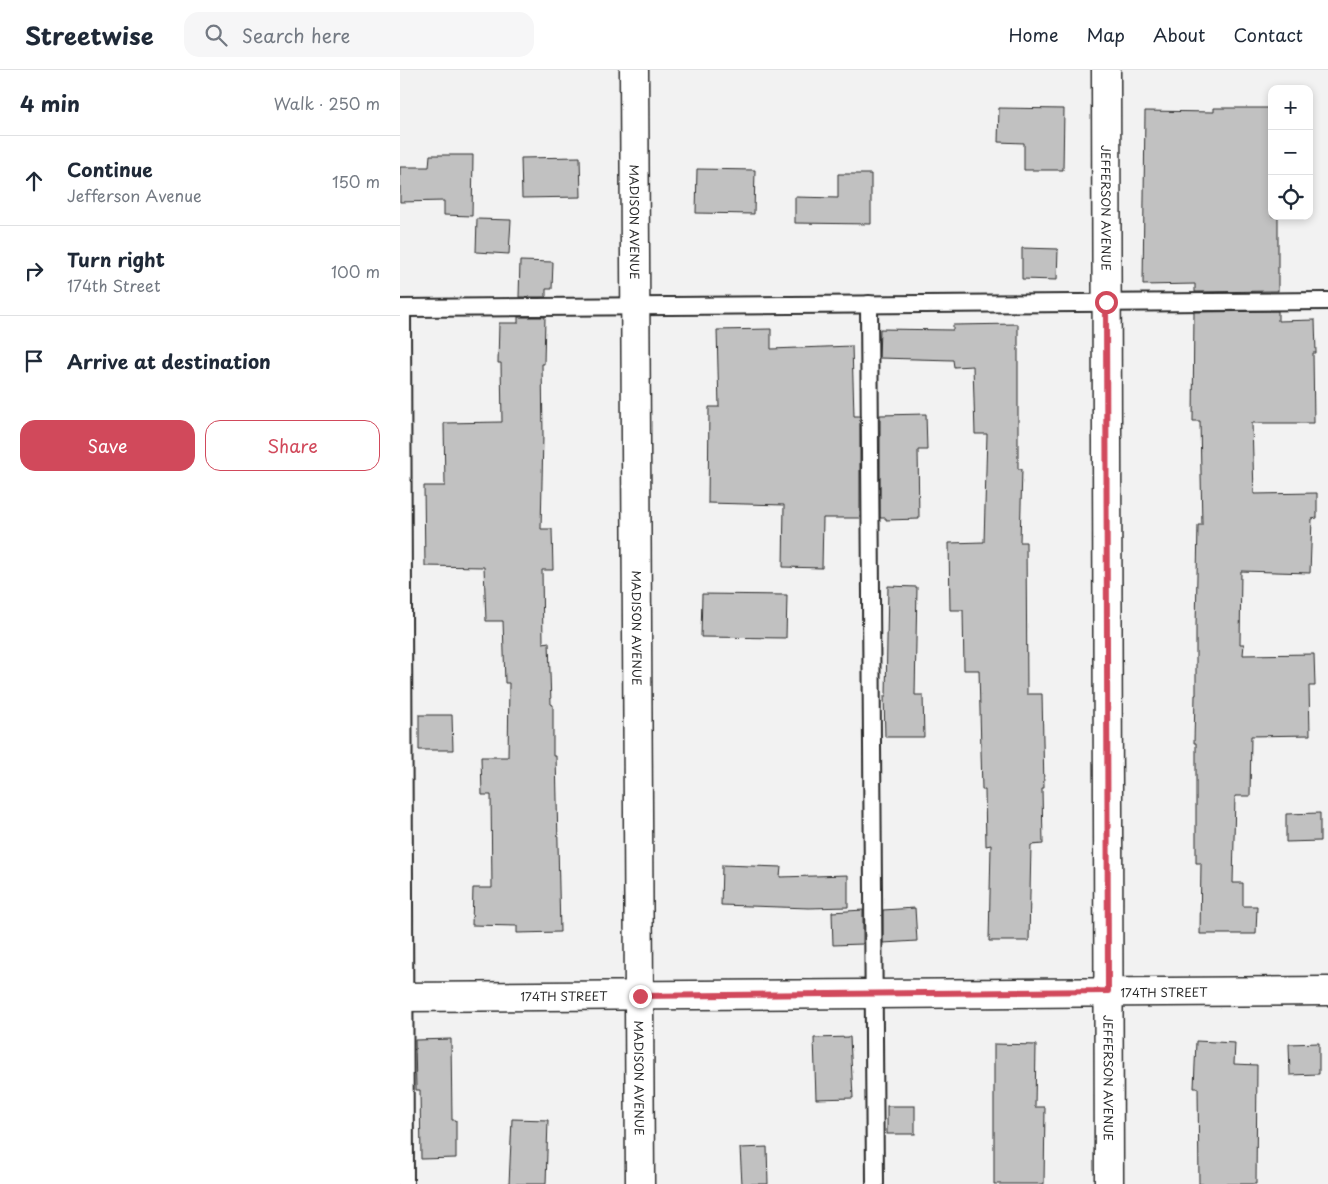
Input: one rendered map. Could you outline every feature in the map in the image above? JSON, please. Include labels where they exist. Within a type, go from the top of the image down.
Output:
[{"type":"street","name":"MADISON AVENUE","points":[[634,70],[640,1184]]},
{"type":"street","name":"JEFFERSON AVENUE","points":[[1106,70],[1109,1184]]},
{"type":"street","name":"174TH STREET","points":[[403,997],[1328,991]]},
{"type":"lane","points":[[405,1184],[401,308],[1328,301]]},
{"type":"lane","points":[[869,304],[875,1184]]},
{"type":"building","points":[[999,108],[1064,109],[1063,170],[1024,170],[1024,143],[998,142]]},
{"type":"building","points":[[1214,108],[1268,108],[1268,220],[1278,220],[1278,291],[1195,292],[1195,284],[1143,285],[1145,111],[1214,112]]},
{"type":"building","points":[[430,155],[473,155],[472,216],[444,215],[444,201],[400,202],[400,167],[429,167]]},
{"type":"building","points":[[580,157],[581,197],[522,198],[521,158]]},
{"type":"building","points":[[697,169],[755,170],[754,214],[696,213]]},
{"type":"building","points":[[838,174],[871,174],[871,224],[795,223],[795,197],[838,198]]},
{"type":"building","points":[[477,219],[511,220],[509,254],[476,252]]},
{"type":"building","points":[[1022,248],[1058,249],[1057,280],[1022,279]]},
{"type":"building","points":[[520,261],[553,262],[552,289],[546,289],[546,297],[519,297]]},
{"type":"building","points":[[1278,311],[1278,321],[1315,320],[1316,353],[1313,353],[1314,423],[1252,423],[1254,494],[1317,493],[1317,518],[1312,519],[1310,573],[1241,571],[1240,644],[1244,644],[1243,655],[1314,654],[1315,686],[1309,686],[1310,735],[1251,736],[1250,796],[1235,796],[1233,883],[1243,883],[1243,906],[1257,906],[1256,934],[1200,934],[1201,863],[1196,863],[1196,743],[1194,743],[1198,525],[1202,525],[1200,421],[1193,421],[1194,312]]},
{"type":"building","points":[[518,317],[545,317],[544,364],[542,364],[541,529],[552,529],[553,570],[542,570],[543,643],[549,642],[551,704],[553,705],[553,756],[556,756],[560,932],[517,933],[517,926],[472,925],[473,888],[492,888],[491,795],[482,795],[481,757],[508,757],[509,683],[505,683],[503,621],[486,621],[484,567],[425,566],[424,486],[445,486],[444,423],[502,422],[501,363],[498,363],[499,323],[518,323]]},
{"type":"building","points":[[1018,324],[1018,469],[1022,469],[1020,542],[1026,542],[1027,694],[1042,694],[1043,844],[1031,845],[1029,941],[989,941],[991,845],[986,846],[985,790],[982,790],[979,670],[964,670],[963,610],[950,610],[949,543],[984,542],[987,434],[975,434],[973,366],[954,367],[953,360],[879,358],[880,329],[953,330],[953,325]]},
{"type":"building","points":[[771,329],[771,349],[852,346],[854,416],[860,416],[860,518],[823,518],[822,568],[783,567],[784,505],[708,503],[709,407],[719,407],[717,330]]},
{"type":"building","points":[[926,414],[927,450],[918,450],[919,519],[886,520],[886,518],[880,518],[880,415]]},
{"type":"building","points":[[888,586],[917,587],[915,695],[923,695],[924,737],[885,737],[884,696],[886,696]]},
{"type":"building","points":[[702,594],[787,595],[786,638],[701,637]]},
{"type":"building","points":[[419,715],[452,715],[453,750],[419,750]]},
{"type":"building","points":[[1320,813],[1320,841],[1286,842],[1286,814]]},
{"type":"building","points":[[722,865],[781,867],[780,877],[848,875],[848,907],[809,908],[721,905]]},
{"type":"building","points":[[915,908],[917,941],[883,943],[883,910]]},
{"type":"building","points":[[863,910],[863,944],[833,945],[832,912]]},
{"type":"building","points":[[850,1037],[853,1098],[816,1099],[814,1038]]},
{"type":"building","points":[[451,1039],[452,1120],[456,1120],[456,1158],[421,1159],[420,1090],[416,1090],[415,1040]]},
{"type":"building","points":[[1196,1041],[1235,1043],[1234,1064],[1257,1065],[1256,1184],[1199,1184],[1198,1088],[1194,1088]]},
{"type":"building","points":[[1319,1043],[1319,1074],[1290,1075],[1289,1044]]},
{"type":"building","points":[[994,1044],[1036,1045],[1035,1107],[1045,1107],[1044,1184],[994,1184]]},
{"type":"building","points":[[887,1106],[915,1106],[915,1134],[887,1134]]},
{"type":"building","points":[[512,1119],[548,1120],[546,1184],[509,1184]]},
{"type":"building","points":[[767,1147],[768,1184],[742,1184],[740,1148]]},
{"type":"route","points":[[640,996],[1108,991],[1106,302]]}]
